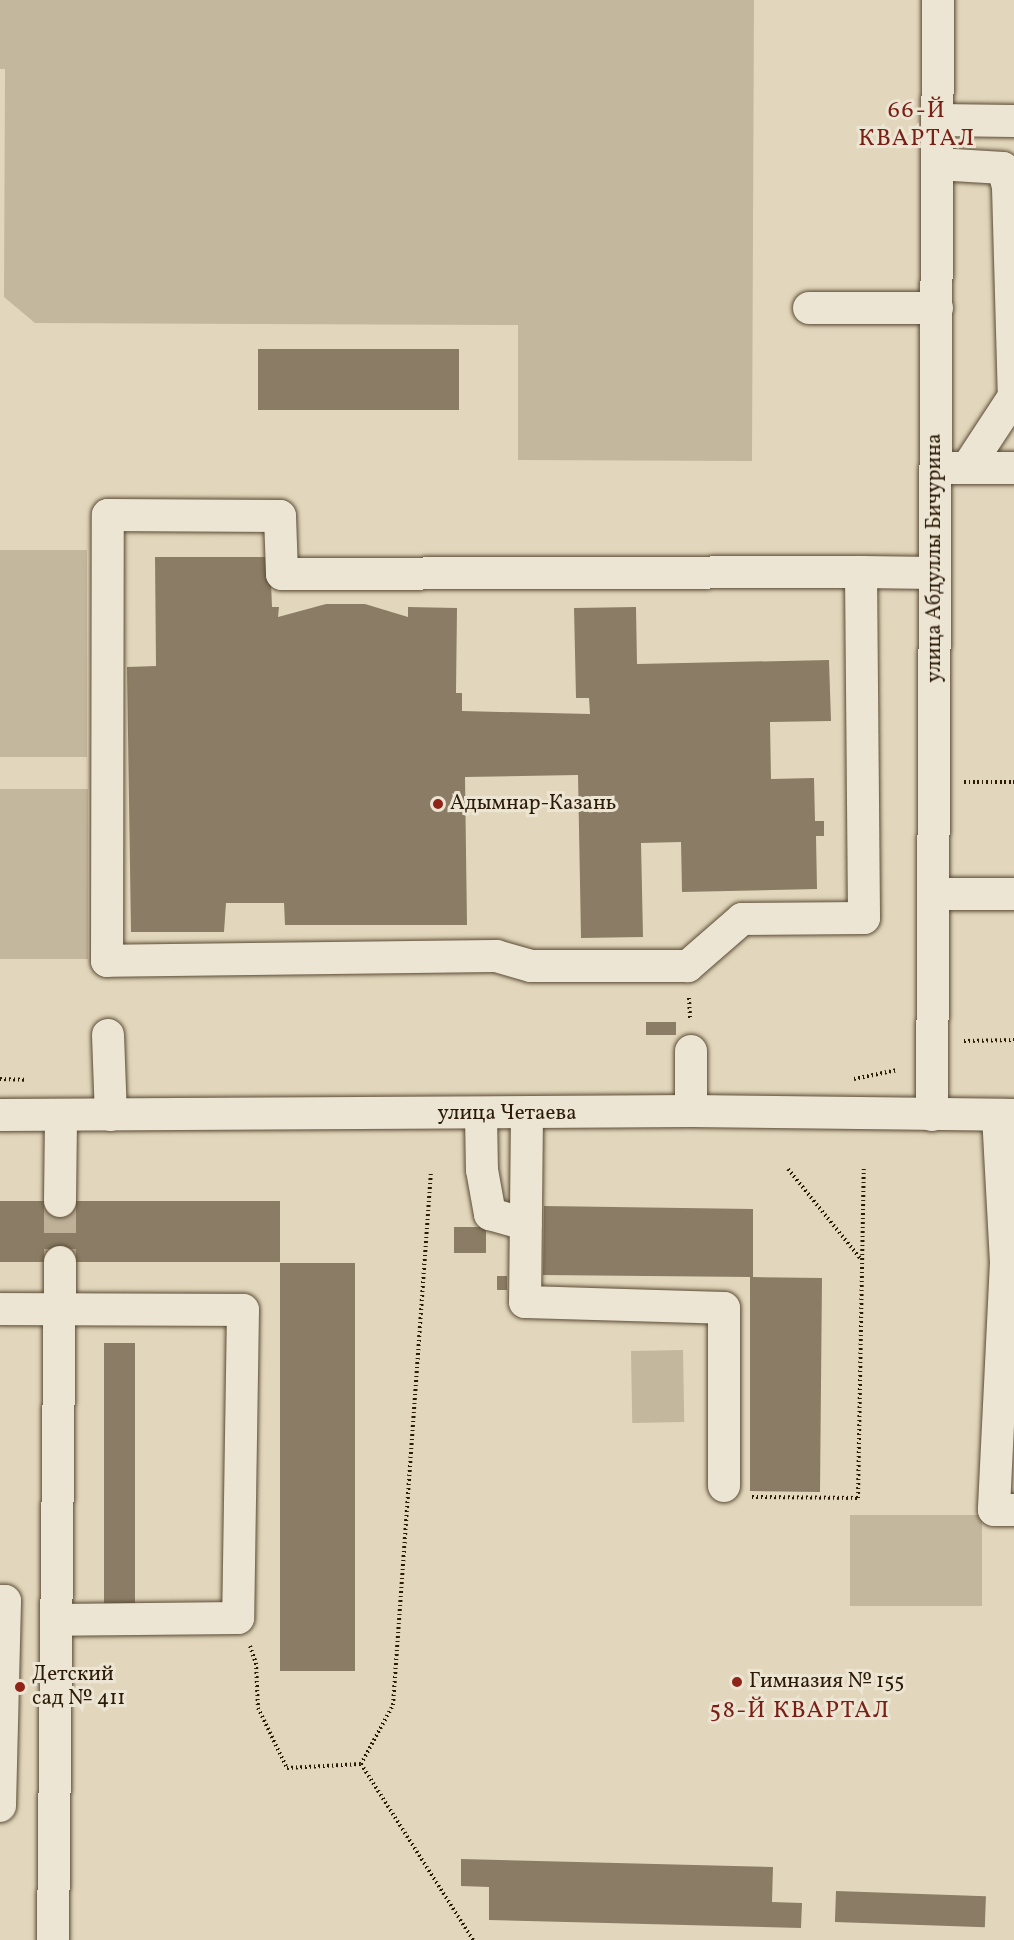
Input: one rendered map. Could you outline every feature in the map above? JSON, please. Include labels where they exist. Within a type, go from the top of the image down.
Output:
[{"type":"street","name":"улица Абдуллы Бичурина","points":[[932,1115],[938,0]]},
{"type":"street","points":[[938,120],[1014,121]]},
{"type":"street","points":[[937,164],[1003,168],[1011,187],[1012,401],[967,468]]},
{"type":"street","points":[[809,308],[937,308]]},
{"type":"street","points":[[936,468],[1014,468]]},
{"type":"street","points":[[861,572],[864,918],[742,919],[688,966],[531,966],[497,956],[107,961],[108,515],[280,516],[282,574],[861,572],[935,573]]},
{"type":"street","points":[[933,894],[1014,894]]},
{"type":"street","points":[[108,1035],[111,1115]]},
{"type":"street","points":[[691,1051],[691,1111]]},
{"type":"street","name":"улица Четаева","points":[[0,1115],[527,1115],[691,1111],[1006,1115]]},
{"type":"street","points":[[60,1201],[61,1115]]},
{"type":"street","points":[[481,1115],[482,1170],[490,1214],[526,1224]]},
{"type":"street","points":[[527,1115],[525,1302],[724,1308],[737,1491]]},
{"type":"street","points":[[1006,1115],[1010,1262],[994,1510],[1014,1510]]},
{"type":"street","points":[[53,1940],[59,1620],[60,1262]]},
{"type":"street","points":[[0,1309],[243,1310],[238,1618],[59,1620]]},
{"type":"street","points":[[0,1600],[5,1601],[0,1806]]},
{"type":"path","points":[[934,781],[1014,782]]},
{"type":"path","points":[[688,966],[691,1051]]},
{"type":"path","points":[[737,1491],[858,1498],[864,1168]]},
{"type":"path","points":[[788,1169],[862,1261]]},
{"type":"path","points":[[361,1764],[393,1705],[431,1171]]},
{"type":"path","points":[[238,1618],[256,1663],[258,1708],[287,1768],[361,1764]]},
{"type":"path","points":[[361,1764],[473,1940]]},
{"type":"shaded area","points":[[0,0],[754,0],[752,461],[518,460],[518,325],[35,323],[4,297],[5,69],[0,69]]},
{"type":"shaded area","points":[[0,550],[87,550],[87,757],[0,757]]},
{"type":"shaded area","points":[[0,789],[88,789],[88,959],[0,959]]},
{"type":"shaded area","points":[[683,1350],[684,1422],[632,1423],[631,1351]]},
{"type":"shaded area","points":[[850,1515],[982,1515],[982,1606],[850,1606]]},
{"type":"building","points":[[258,349],[459,349],[459,410],[258,410]]},
{"type":"building","points":[[155,557],[270,557],[272,607],[279,607],[278,617],[326,604],[365,604],[408,617],[408,607],[457,608],[456,693],[462,693],[462,711],[590,714],[589,698],[576,698],[574,608],[636,607],[637,664],[829,660],[831,721],[770,722],[771,779],[814,778],[815,821],[824,821],[824,836],[816,836],[817,889],[682,892],[681,842],[641,843],[643,937],[581,938],[578,775],[465,777],[467,925],[285,925],[284,903],[226,903],[224,932],[131,932],[127,667],[156,666]]},
{"type":"building","points":[[646,1022],[676,1022],[676,1035],[646,1035]]},
{"type":"building","points":[[0,1201],[280,1201],[280,1262],[0,1262]]},
{"type":"building","points":[[544,1206],[753,1209],[753,1277],[822,1278],[820,1492],[750,1491],[750,1277],[543,1275]]},
{"type":"building","points":[[454,1227],[486,1227],[486,1253],[454,1253]]},
{"type":"building","points":[[280,1263],[355,1263],[355,1671],[280,1671]]},
{"type":"building","points":[[497,1276],[507,1276],[507,1290],[497,1290]]},
{"type":"building","points":[[104,1343],[135,1343],[135,1611],[104,1611]]},
{"type":"building","points":[[461,1859],[773,1867],[772,1902],[802,1903],[801,1928],[489,1920],[489,1887],[461,1886]]},
{"type":"building","points":[[836,1891],[986,1896],[985,1927],[835,1922]]},
{"type":"tunnel","points":[[60,1201],[60,1262]]},
{"type":"place","name":"Адымнар-Казань","points":[[438,804]]},
{"type":"place","name":"Гимназия № 155","points":[[737,1682]]},
{"type":"place","name":"Детский сад № 411","points":[[20,1687]]},
{"type":"district","name":"66-Й КВАРТАЛ","points":[[917,126]]},
{"type":"district","name":"58-Й КВАРТАЛ","points":[[800,1712]]}]
